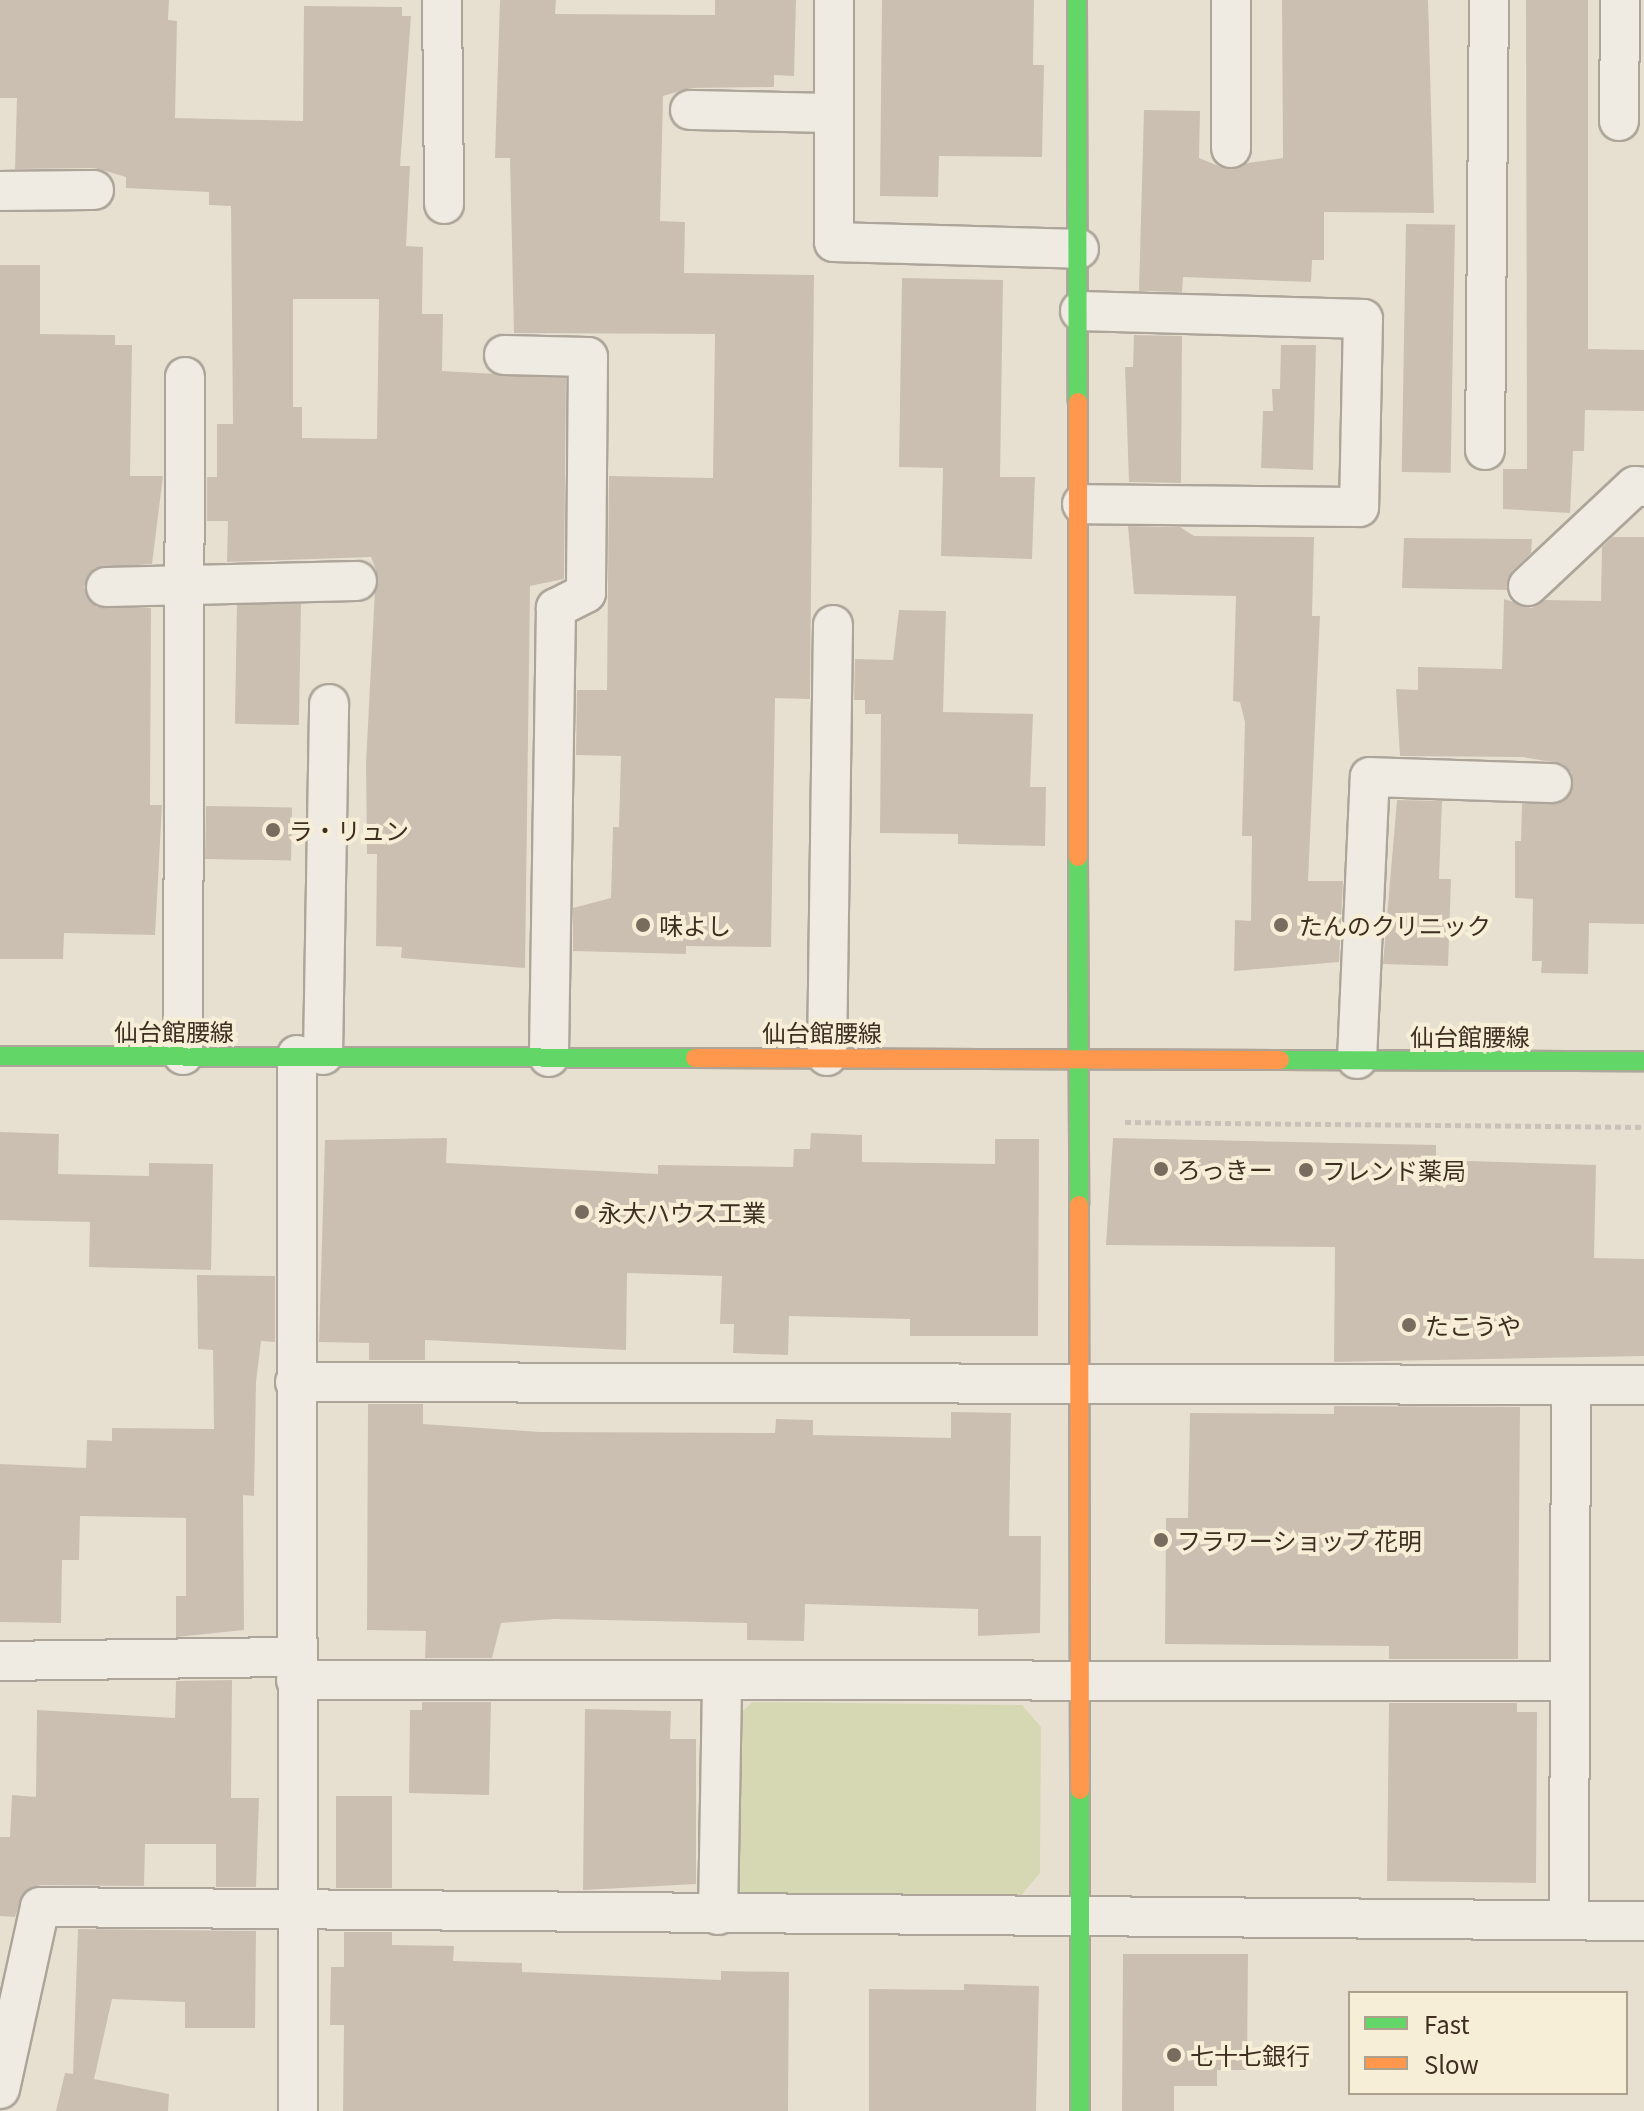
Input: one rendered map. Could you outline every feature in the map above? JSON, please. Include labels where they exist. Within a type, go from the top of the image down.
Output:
[{"type":"street","points":[[442,0],[444,204]]},
{"type":"street","points":[[834,0],[834,242],[1079,249]]},
{"type":"street","points":[[1077,0],[1082,504],[1076,1057],[1080,2111]]},
{"type":"street","points":[[1231,0],[1231,148]]},
{"type":"street","points":[[1485,450],[1489,0]]},
{"type":"street","points":[[1619,121],[1620,0]]},
{"type":"street","points":[[690,110],[833,113]]},
{"type":"street","points":[[0,191],[94,190]]},
{"type":"street","points":[[1080,311],[1363,319],[1359,507],[1082,504]]},
{"type":"street","points":[[504,355],[588,357],[586,593],[556,608],[549,1057]]},
{"type":"street","points":[[183,1055],[185,377]]},
{"type":"street","points":[[1528,586],[1635,486],[1644,487]]},
{"type":"street","points":[[106,587],[357,581]]},
{"type":"street","points":[[827,1056],[833,625]]},
{"type":"street","points":[[298,2111],[294,1913],[295,1382],[329,704]]},
{"type":"street","points":[[1357,1059],[1370,777],[1552,783]]},
{"type":"street","name":"仙台館腰線","points":[[0,1056],[827,1056],[1644,1061]]},
{"type":"street","points":[[295,1382],[1644,1385]]},
{"type":"street","points":[[1569,1920],[1571,1385]]},
{"type":"street","points":[[0,1661],[722,1682],[1080,1684],[1570,1681]]},
{"type":"street","points":[[718,1915],[722,1682]]},
{"type":"street","points":[[0,2089],[40,1907],[294,1913],[1644,1921]]},
{"type":"path","points":[[1109,1121],[1644,1127]]},
{"type":"green space","points":[[752,1702],[1022,1705],[1041,1727],[1040,1873],[1018,1899],[747,1898],[732,1883],[735,1719]]},
{"type":"building","points":[[0,0],[169,0],[168,20],[177,21],[175,118],[303,121],[304,6],[402,7],[402,16],[411,16],[400,166],[410,166],[406,246],[423,247],[422,314],[443,314],[442,371],[566,378],[564,579],[530,586],[525,968],[401,958],[402,947],[376,946],[377,854],[367,854],[366,763],[376,570],[371,557],[227,562],[228,521],[207,521],[207,477],[217,477],[217,424],[233,424],[231,206],[209,205],[209,192],[126,188],[126,177],[95,168],[15,169],[17,98],[0,98]],"holes":[[[293,299],[379,299],[377,439],[302,438],[302,407],[293,407]]]},
{"type":"building","points":[[500,0],[556,0],[555,14],[715,15],[715,0],[796,0],[794,76],[774,75],[774,87],[690,88],[663,96],[660,221],[685,222],[684,273],[814,275],[810,699],[775,698],[771,947],[686,946],[686,954],[573,951],[573,908],[611,898],[613,827],[619,827],[621,756],[576,755],[577,690],[607,690],[609,476],[713,478],[715,334],[514,333],[510,158],[495,158]]},
{"type":"building","points":[[882,0],[1034,0],[1033,65],[1044,65],[1042,157],[939,156],[938,197],[880,196]]},
{"type":"building","points":[[1282,0],[1428,0],[1434,213],[1324,212],[1324,260],[1312,260],[1311,282],[1183,277],[1182,292],[1139,291],[1144,110],[1200,111],[1199,158],[1221,167],[1283,158]]},
{"type":"building","points":[[1526,0],[1588,0],[1588,349],[1644,350],[1644,411],[1585,410],[1584,451],[1573,451],[1570,513],[1503,509],[1503,469],[1527,469]]},
{"type":"building","points":[[1406,224],[1455,225],[1451,473],[1402,472]]},
{"type":"building","points":[[0,265],[40,265],[40,334],[115,335],[115,345],[132,345],[130,476],[163,476],[152,564],[95,568],[84,587],[96,607],[151,608],[150,805],[162,805],[155,935],[64,933],[63,959],[0,959]]},
{"type":"building","points":[[902,278],[1003,280],[1000,477],[1035,477],[1032,559],[941,556],[943,468],[899,467]]},
{"type":"building","points":[[1134,335],[1182,336],[1181,483],[1129,482],[1125,367],[1133,367]]},
{"type":"building","points":[[1281,345],[1316,345],[1313,470],[1261,468],[1263,411],[1273,411],[1272,389],[1280,389]]},
{"type":"building","points":[[1128,526],[1180,527],[1194,536],[1314,537],[1312,616],[1320,616],[1308,881],[1343,881],[1339,962],[1234,971],[1235,920],[1251,921],[1252,836],[1242,836],[1245,722],[1240,702],[1233,701],[1236,596],[1134,594]]},
{"type":"building","points":[[1613,537],[1644,537],[1644,924],[1589,923],[1588,974],[1541,973],[1542,961],[1532,961],[1533,899],[1515,898],[1515,841],[1521,841],[1522,804],[1563,802],[1572,773],[1563,764],[1523,757],[1400,756],[1396,689],[1418,690],[1418,667],[1502,669],[1504,599],[1532,608],[1545,600],[1601,601],[1602,547]]},
{"type":"building","points":[[1404,538],[1532,539],[1531,553],[1512,571],[1507,590],[1402,588]]},
{"type":"building","points":[[237,603],[301,604],[299,725],[235,724]]},
{"type":"building","points":[[899,610],[946,611],[943,712],[1033,714],[1030,787],[1046,787],[1045,846],[958,844],[958,834],[880,833],[881,714],[865,714],[865,700],[854,700],[855,659],[893,660]]},
{"type":"building","points":[[1397,800],[1442,801],[1439,879],[1451,879],[1448,966],[1383,964]]},
{"type":"building","points":[[206,806],[292,808],[291,860],[205,859]]},
{"type":"building","points":[[0,1132],[59,1134],[58,1174],[149,1176],[149,1163],[213,1164],[211,1270],[89,1267],[90,1222],[0,1220]]},
{"type":"building","points":[[811,1133],[862,1135],[862,1162],[995,1164],[995,1139],[1039,1139],[1038,1336],[910,1336],[910,1319],[789,1316],[788,1355],[733,1353],[734,1324],[720,1324],[722,1276],[627,1273],[626,1350],[425,1340],[425,1360],[369,1360],[369,1343],[319,1342],[325,1140],[447,1138],[446,1163],[658,1174],[658,1165],[793,1167],[794,1149],[810,1149]]},
{"type":"building","points":[[1113,1138],[1436,1145],[1436,1160],[1596,1165],[1594,1258],[1644,1259],[1644,1356],[1334,1362],[1335,1247],[1106,1245]]},
{"type":"building","points":[[197,1275],[275,1276],[275,1342],[261,1341],[256,1382],[254,1496],[243,1495],[244,1630],[176,1637],[176,1596],[186,1596],[186,1518],[80,1516],[79,1560],[62,1560],[61,1623],[0,1622],[0,1464],[86,1468],[87,1440],[112,1441],[112,1428],[214,1429],[213,1350],[198,1349]]},
{"type":"building","points":[[368,1404],[423,1404],[423,1424],[540,1432],[775,1433],[776,1419],[813,1420],[813,1435],[951,1438],[951,1412],[1011,1413],[1009,1536],[1041,1536],[1040,1633],[978,1636],[978,1609],[805,1604],[804,1641],[747,1640],[747,1623],[554,1619],[501,1623],[492,1658],[425,1658],[426,1631],[367,1630]]},
{"type":"building","points":[[1334,1406],[1520,1407],[1518,1659],[1389,1659],[1389,1646],[1165,1644],[1166,1518],[1188,1518],[1190,1413],[1334,1414]]},
{"type":"building","points":[[232,1680],[231,1798],[259,1798],[256,1887],[216,1887],[216,1844],[145,1844],[144,1886],[40,1885],[22,1894],[15,1917],[0,1916],[0,1837],[10,1837],[12,1795],[36,1797],[37,1710],[175,1718],[176,1681]]},
{"type":"building","points":[[422,1702],[491,1702],[489,1795],[409,1793],[410,1710],[422,1710]]},
{"type":"building","points":[[1389,1703],[1517,1703],[1517,1712],[1537,1712],[1536,1883],[1387,1881]]},
{"type":"building","points":[[585,1709],[671,1711],[670,1739],[696,1739],[696,1884],[583,1890]]},
{"type":"building","points":[[336,1796],[392,1796],[392,1888],[336,1888]]},
{"type":"building","points":[[78,1929],[256,1931],[255,2028],[185,2028],[185,2002],[112,1999],[94,2079],[169,2094],[168,2111],[56,2111],[65,2073],[73,2074]]},
{"type":"building","points":[[344,1932],[392,1932],[392,1945],[454,1946],[453,1961],[522,1963],[522,1972],[721,1980],[721,1971],[789,1972],[788,2111],[343,2111],[344,2025],[330,2025],[331,1967],[344,1967]]},
{"type":"building","points":[[1123,1954],[1248,1954],[1247,2070],[1217,2070],[1217,2086],[1174,2086],[1174,2111],[1122,2111]]},
{"type":"building","points":[[964,1984],[1039,1986],[1036,2111],[869,2111],[869,1989],[964,1990]]},
{"type":"traffic: fast","points":[[1077,0],[1078,402]]},
{"type":"traffic: fast","points":[[1078,857],[1079,1205]]},
{"type":"traffic: fast","points":[[0,1056],[695,1058]]},
{"type":"traffic: fast","points":[[1280,1060],[1644,1061]]},
{"type":"traffic: fast","points":[[1080,1790],[1080,2111]]},
{"type":"traffic: slow","points":[[1078,402],[1078,857]]},
{"type":"traffic: slow","points":[[695,1058],[1280,1060]]},
{"type":"traffic: slow","points":[[1079,1205],[1080,1790]]},
{"type":"place","name":"ラ・リュン","points":[[273,830]]},
{"type":"place","name":"味よし","points":[[643,925]]},
{"type":"place","name":"たんのクリニック","points":[[1281,925]]},
{"type":"place","name":"ろっきー","points":[[1161,1169]]},
{"type":"place","name":"フレンド薬局","points":[[1306,1170]]},
{"type":"place","name":"永大ハウス工業","points":[[582,1212]]},
{"type":"place","name":"たこうや","points":[[1409,1325]]},
{"type":"place","name":"フラワーショップ 花明","points":[[1161,1540]]},
{"type":"place","name":"七十七銀行","points":[[1174,2055]]}]
